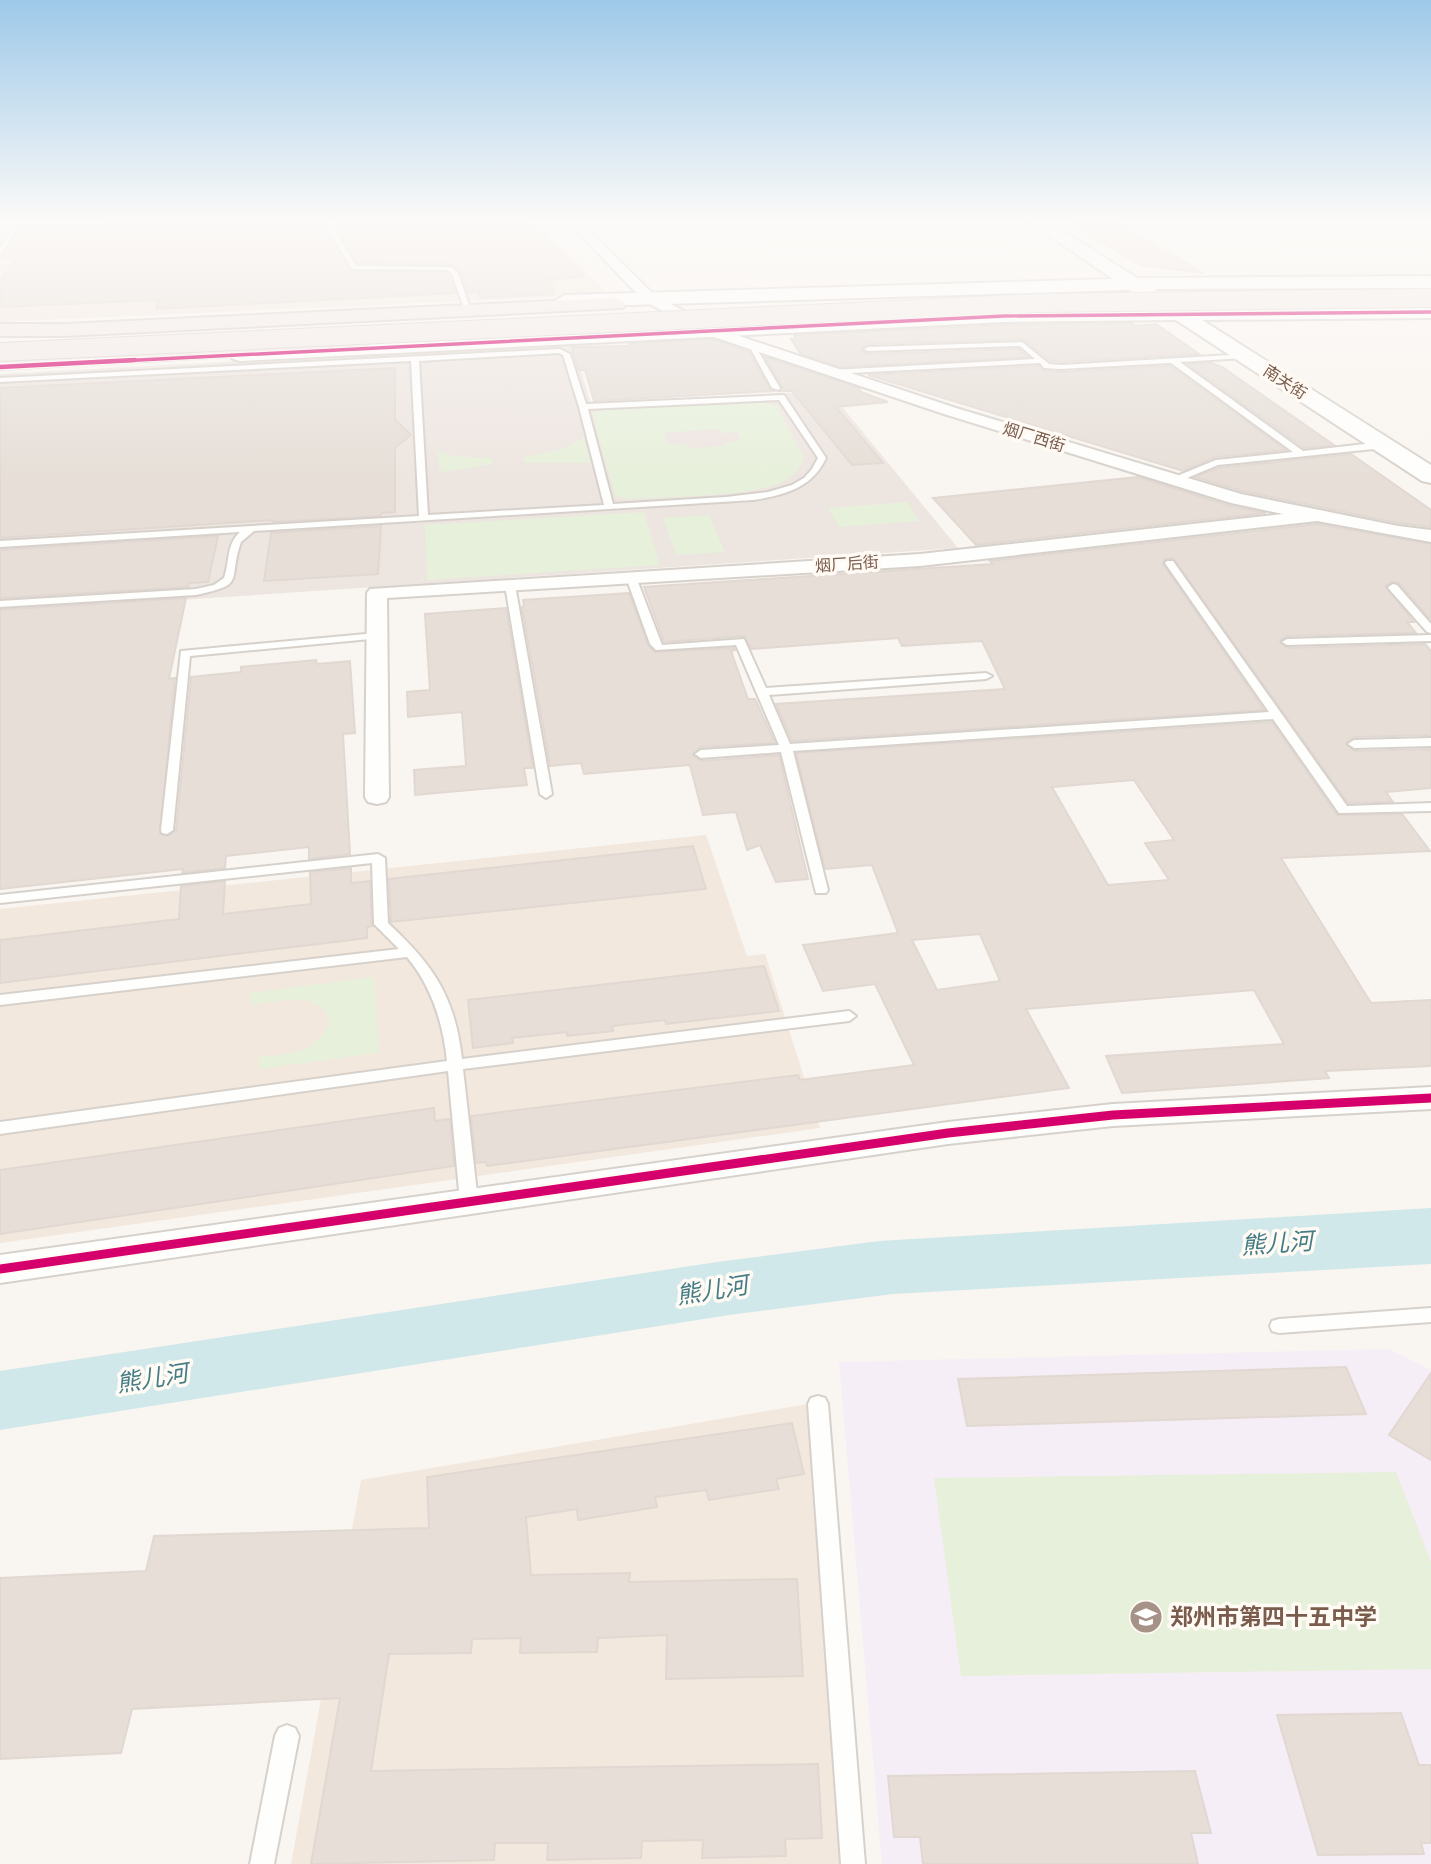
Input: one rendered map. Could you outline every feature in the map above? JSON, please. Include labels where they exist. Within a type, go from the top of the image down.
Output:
[{"type":"highway","points":[[0,329],[64,330],[546,307]]},
{"type":"highway","points":[[0,341],[839,307]]},
{"type":"highway","points":[[0,352],[861,307]]},
{"type":"highway","points":[[0,365],[846,318],[913,307]]},
{"type":"street","points":[[0,329],[446,307]]},
{"type":"street","name":"烟厂西街","points":[[666,307],[713,332],[751,346],[1237,499],[1431,536]]},
{"type":"street","name":"南关街","points":[[1169,307],[1431,476]]},
{"type":"street","points":[[0,365],[486,349],[713,332],[1004,316],[1177,312],[1431,312]]},
{"type":"street","name":"烟厂后街","points":[[377,636],[377,593],[920,560],[1315,516]]},
{"type":"street","points":[[377,636],[377,797]]},
{"type":"street","points":[[0,1269],[948,1133],[1086,1118],[1431,1098]]},
{"type":"lane","points":[[868,349],[1022,344],[1047,366],[1061,368],[1244,356]]},
{"type":"lane","points":[[751,346],[776,388]]},
{"type":"lane","points":[[0,380],[415,359],[486,349],[561,351],[566,354],[583,407],[609,508]]},
{"type":"lane","points":[[415,359],[424,519]]},
{"type":"lane","points":[[1174,361],[1300,453]]},
{"type":"lane","points":[[831,372],[1042,362]]},
{"type":"lane","points":[[0,544],[726,500],[773,492],[810,479],[818,471],[822,457],[781,397],[583,407]]},
{"type":"lane","points":[[1175,480],[1216,463],[1383,446]]},
{"type":"lane","points":[[0,604],[195,592],[222,586],[228,582],[236,541],[244,533],[262,528]]},
{"type":"lane","points":[[1170,563],[1343,810],[1431,807]]},
{"type":"lane","points":[[631,577],[655,644],[660,648],[740,641],[786,748],[821,890]]},
{"type":"lane","points":[[510,585],[546,794]]},
{"type":"lane","points":[[1393,587],[1431,630]]},
{"type":"lane","points":[[167,830],[185,653],[377,636]]},
{"type":"lane","points":[[1287,642],[1431,638]]},
{"type":"lane","points":[[762,692],[986,676]]},
{"type":"lane","points":[[701,754],[1276,715]]},
{"type":"lane","points":[[1354,744],[1431,742]]},
{"type":"lane","points":[[0,899],[377,858],[382,924],[409,951],[433,983],[451,1028],[469,1202]]},
{"type":"lane","points":[[0,1000],[409,951]]},
{"type":"lane","points":[[0,1128],[453,1065],[849,1016]]},
{"type":"lane","points":[[1279,1326],[1431,1315]]},
{"type":"lane","points":[[818,1404],[853,1864]]},
{"type":"lane","points":[[262,1864],[287,1736]]},
{"type":"shaded area","points":[[0,307],[334,307],[0,322]]},
{"type":"shaded area","points":[[573,345],[591,404],[802,392],[813,410],[843,408],[958,548],[0,612],[0,374]]},
{"type":"shaded area","points":[[706,835],[747,956],[765,954],[820,1128],[0,1243],[0,909]]},
{"type":"shaded area","name":"郑州市第四十五中学","points":[[1389,1349],[1431,1370],[1431,1864],[882,1864],[839,1362]]},
{"type":"shaded area","points":[[808,1404],[841,1864],[291,1864],[361,1480]]},
{"type":"green space","points":[[756,401],[777,406],[804,457],[797,471],[788,479],[753,490],[664,498],[628,499],[615,496],[592,413],[603,410]],"holes":[[[718,429],[720,433],[737,432],[741,441],[724,443],[725,446],[688,448],[686,444],[668,445],[664,433]]]},
{"type":"green space","points":[[584,439],[591,463],[524,463],[523,457],[562,449]]},
{"type":"green space","points":[[437,451],[455,456],[492,458],[493,464],[440,472]]},
{"type":"green space","points":[[907,502],[920,521],[839,527],[828,508]]},
{"type":"green space","points":[[644,512],[660,565],[427,580],[425,525]]},
{"type":"green space","points":[[709,515],[725,552],[676,555],[663,518]]},
{"type":"green space","points":[[374,977],[379,1053],[259,1069],[259,1057],[292,1053],[309,1047],[317,1041],[330,1021],[316,1004],[306,1001],[284,1000],[250,1005],[251,993]]},
{"type":"green space","points":[[1396,1472],[1431,1562],[1431,1669],[961,1676],[934,1478]]},
{"type":"water","name":"熊儿河","points":[[1431,1208],[1431,1264],[893,1294],[729,1315],[0,1430],[0,1371],[717,1262],[879,1241]]},
{"type":"building","points":[[157,307],[194,307],[156,309]]},
{"type":"building","points":[[1132,323],[1135,326],[1156,324],[1199,354],[1061,362],[1050,361],[1022,339],[868,344],[862,350],[868,354],[1019,349],[1028,357],[840,367],[800,353],[791,339],[796,339],[794,335],[1004,325]]},
{"type":"building","points":[[713,339],[749,352],[770,389],[775,391],[594,401],[585,370],[578,370],[572,347],[627,346]]},
{"type":"building","points":[[765,357],[859,388],[861,392],[888,402],[836,407],[883,463],[852,465],[792,391],[781,391],[782,387]]},
{"type":"building","points":[[1211,363],[1222,367],[1334,445],[1304,448],[1187,364]]},
{"type":"building","points":[[1039,366],[1044,371],[1061,372],[1170,366],[1286,450],[1216,457],[1183,471],[868,375]]},
{"type":"building","points":[[395,368],[395,419],[411,435],[395,448],[395,512],[381,513],[381,516],[273,520],[0,538],[0,388]]},
{"type":"building","points":[[1351,454],[1431,510],[1431,527],[1398,523],[1242,491],[1195,477],[1219,468]]},
{"type":"building","points":[[1138,477],[1230,506],[1266,513],[976,545],[933,498]]},
{"type":"building","points":[[1317,524],[1431,544],[1431,620],[1399,583],[1392,582],[1385,586],[1414,622],[1407,622],[1416,633],[1287,636],[1280,641],[1287,648],[1425,644],[1431,651],[1431,735],[1354,737],[1346,743],[1354,751],[1431,749],[1431,788],[1386,792],[1393,802],[1348,803],[1173,558],[1165,559],[1163,564],[1264,710],[792,741],[776,704],[1005,689],[982,641],[902,646],[898,638],[751,649],[744,636],[664,642],[644,587],[993,564],[990,561]]},
{"type":"building","points":[[381,526],[378,574],[264,581],[271,533]]},
{"type":"building","points":[[218,536],[208,582],[189,583],[188,587],[0,598],[0,550]]},
{"type":"building","points":[[629,593],[648,645],[654,652],[734,648],[735,650],[731,651],[748,699],[755,699],[775,743],[701,747],[693,755],[701,761],[779,755],[808,879],[776,882],[760,845],[747,850],[736,812],[703,815],[690,765],[584,774],[581,763],[550,766],[522,607],[523,600]]},
{"type":"building","points":[[186,598],[169,679],[175,678],[160,834],[168,836],[176,830],[191,677],[241,672],[241,667],[316,660],[317,664],[350,661],[355,733],[343,734],[350,854],[309,859],[309,847],[226,856],[225,868],[182,873],[183,869],[0,889],[0,610]]},
{"type":"building","points":[[506,608],[533,768],[524,768],[527,785],[415,795],[414,770],[466,766],[462,712],[408,717],[407,692],[430,690],[425,614]]},
{"type":"building","points":[[1272,722],[1337,815],[1402,814],[1430,851],[1281,858],[1371,1003],[1431,1000],[1431,1066],[1325,1071],[1329,1078],[1122,1093],[1106,1056],[1284,1044],[1254,990],[1026,1009],[1069,1088],[487,1166],[486,1162],[476,1163],[471,1116],[798,1075],[800,1080],[914,1065],[875,984],[823,991],[803,945],[898,933],[872,865],[825,869],[796,753]],"holes":[[[1134,780],[1174,840],[1145,843],[1169,880],[1108,885],[1052,787]],[[980,934],[1000,981],[937,990],[912,940]]]},
{"type":"building","points":[[693,846],[706,889],[391,922],[389,879]]},
{"type":"building","points":[[351,868],[351,883],[370,881],[372,926],[367,927],[367,938],[0,983],[0,940],[179,919],[181,886],[225,881],[223,914],[311,904],[310,872]]},
{"type":"building","points":[[764,966],[779,1011],[666,1024],[665,1020],[612,1026],[613,1031],[567,1036],[567,1032],[512,1038],[513,1043],[473,1048],[468,1000]]},
{"type":"building","points":[[434,1108],[435,1121],[450,1119],[454,1166],[0,1234],[0,1170]]},
{"type":"building","points":[[1346,1367],[1366,1414],[967,1426],[958,1379]]},
{"type":"building","points":[[1431,1373],[1431,1460],[1389,1435]]},
{"type":"building","points":[[792,1423],[804,1474],[776,1479],[779,1489],[709,1500],[706,1490],[655,1497],[657,1507],[578,1520],[577,1509],[526,1517],[531,1575],[630,1573],[629,1582],[797,1579],[803,1676],[666,1679],[667,1635],[598,1638],[597,1652],[520,1653],[521,1638],[472,1639],[471,1653],[389,1654],[371,1771],[818,1764],[822,1838],[785,1839],[786,1856],[702,1858],[703,1840],[642,1841],[641,1858],[547,1860],[548,1843],[495,1843],[494,1860],[311,1864],[340,1698],[132,1709],[121,1753],[0,1759],[0,1578],[146,1571],[154,1536],[429,1528],[427,1477]]},
{"type":"building","points":[[1401,1713],[1419,1765],[1431,1765],[1431,1843],[1421,1843],[1424,1854],[1318,1855],[1277,1715]]},
{"type":"building","points":[[1195,1771],[1211,1833],[1191,1833],[1198,1864],[923,1864],[920,1837],[894,1837],[888,1776]]},
{"type":"cycle path","points":[[0,367],[1004,316],[1431,312]]},
{"type":"cycle path","points":[[0,1269],[948,1133],[1113,1115],[1431,1098]]},
{"type":"place","name":"郑州市第四十五中学","points":[[1146,1617]]}]
